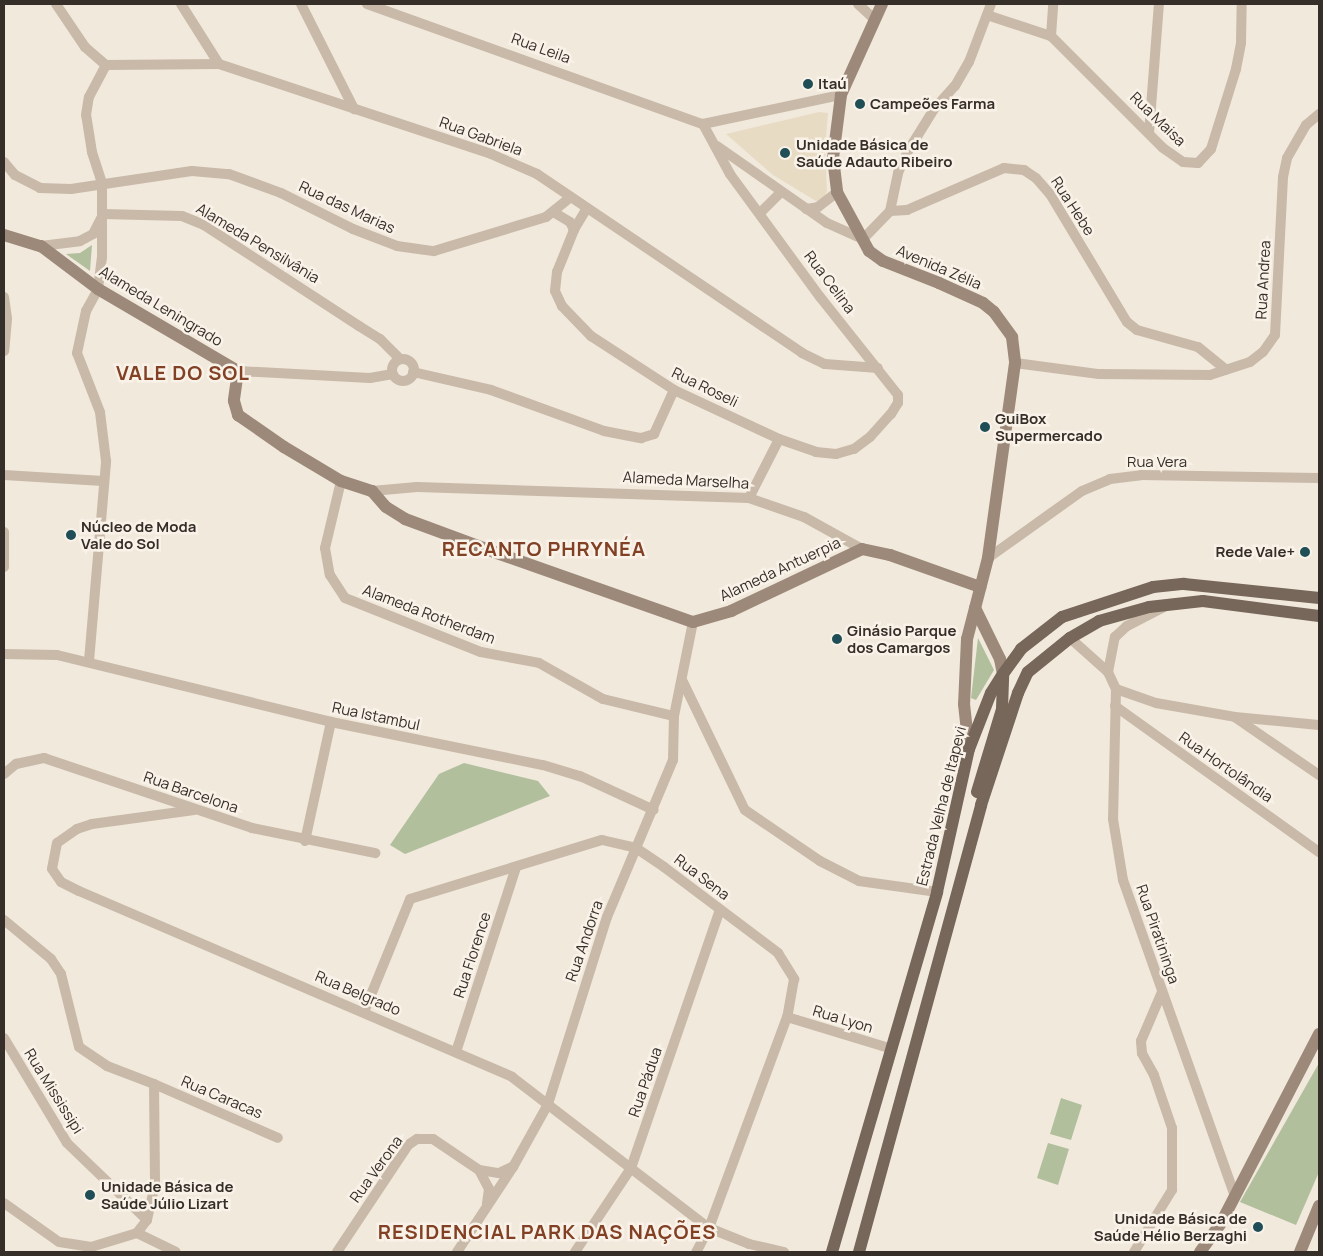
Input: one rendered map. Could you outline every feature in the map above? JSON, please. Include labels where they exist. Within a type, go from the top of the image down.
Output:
[{"type":"main road","name":"Avenida Zélia","points":[[882,4],[841,95],[833,158],[837,192],[869,251],[883,261],[983,303],[994,312],[1012,337],[1015,363],[988,558],[967,638],[964,704],[969,748]]},
{"type":"main road","points":[[4,235],[41,246]]},
{"type":"main road","name":"Alameda Leningrado","points":[[41,246],[98,289],[238,371]]},
{"type":"main road","points":[[238,371],[234,401],[238,415],[342,481],[372,491],[386,507],[405,519],[693,622]]},
{"type":"main road","name":"Alameda Antuerpia","points":[[693,622],[731,611],[862,550]]},
{"type":"main road","name":"Alameda Marselha","points":[[862,550],[890,555],[980,587]]},
{"type":"main road","name":"Estrada Velha de Itapevi","points":[[832,1252],[937,892],[969,748],[990,694],[1003,674],[1022,649],[1062,617],[1153,587],[1184,584],[1319,598]]},
{"type":"main road","points":[[859,1252],[980,805],[1018,693],[1028,672],[1070,638],[1099,621],[1176,602],[1203,601],[1319,616]]},
{"type":"main road","points":[[975,608],[1000,659],[1003,674],[1002,709],[978,787],[980,805]]},
{"type":"main road","points":[[1200,1252],[1235,1197],[1319,1034]]},
{"type":"main road","points":[[1300,1252],[1319,1206]]},
{"type":"street","points":[[56,4],[85,47],[106,65],[89,97],[86,115],[92,152],[102,183],[104,214],[98,289],[86,311],[78,353],[100,412],[106,461],[89,661]]},
{"type":"street","points":[[181,4],[218,64]]},
{"type":"street","points":[[301,4],[354,109]]},
{"type":"street","name":"Rua Leila","points":[[367,4],[703,124]]},
{"type":"street","points":[[858,4],[876,20]]},
{"type":"street","points":[[714,144],[827,224],[863,239],[890,211],[898,172],[908,151],[934,109],[955,86],[991,4]]},
{"type":"street","points":[[1051,36],[1053,4]]},
{"type":"street","points":[[1149,133],[1159,4]]},
{"type":"street","name":"Rua Maisa","points":[[987,15],[1051,36],[1149,133],[1183,162],[1198,163],[1208,155],[1236,69],[1241,43],[1242,4]]},
{"type":"street","name":"Rua Gabriela","points":[[106,65],[218,64],[491,154],[537,174],[802,353],[825,364],[878,368]]},
{"type":"street","points":[[703,124],[841,95]]},
{"type":"street","name":"Rua Andrea","points":[[1015,363],[1099,374],[1210,374],[1250,362],[1263,352],[1275,335],[1283,177],[1296,139],[1319,114]]},
{"type":"street","name":"Rua Celina","points":[[703,124],[730,174],[761,212],[820,297],[878,368]]},
{"type":"street","name":"Rua das Marias","points":[[4,162],[16,175],[40,188],[71,189],[192,171],[229,174],[281,193],[353,229],[388,242],[434,251],[458,246],[555,213],[571,197]]},
{"type":"street","name":"Rua Hebe","points":[[890,211],[906,210],[1004,168],[1024,170],[1036,178],[1050,194],[1127,322],[1137,330],[1198,347],[1226,370]]},
{"type":"street","points":[[761,212],[781,192]]},
{"type":"street","points":[[806,209],[818,207],[837,192]]},
{"type":"street","name":"Rua Roseli","points":[[587,208],[574,230],[557,272],[555,291],[562,306],[591,336],[674,390],[779,439],[816,452],[836,454],[854,449],[870,437],[898,403],[893,385],[878,368]]},
{"type":"street","points":[[555,213],[570,222],[574,230]]},
{"type":"street","points":[[41,246],[80,241],[93,234],[104,214]]},
{"type":"street","name":"Alameda Pensilvânia","points":[[104,214],[182,216],[204,225],[380,339],[400,359]]},
{"type":"street","points":[[4,297],[6,314],[4,351]]},
{"type":"street","points":[[400,359],[412,363],[413,372],[408,379],[402,381],[392,374],[395,362],[400,359]]},
{"type":"street","name":"Alameda Leningrado","points":[[238,371],[370,378],[392,374]]},
{"type":"street","points":[[413,372],[491,390],[604,431],[641,438],[654,434],[674,390]]},
{"type":"street","points":[[749,498],[779,439]]},
{"type":"street","points":[[4,475],[103,481]]},
{"type":"street","name":"Rua Vera","points":[[988,558],[1082,491],[1110,479],[1141,475],[1319,478]]},
{"type":"street","name":"Alameda Rotherdam","points":[[342,481],[325,548],[330,575],[335,588],[345,598],[481,652],[539,663],[603,699],[674,716]]},
{"type":"street","name":"Alameda Marselha","points":[[372,491],[417,487],[749,498],[804,517],[862,550]]},
{"type":"street","points":[[4,532],[4,567]]},
{"type":"street","points":[[1108,672],[1115,637],[1127,626],[1176,602]]},
{"type":"street","name":"Rua Andorra","points":[[457,1252],[513,1167],[548,1104],[607,917],[654,810],[673,760],[674,716],[683,682],[693,622]]},
{"type":"street","name":"Rua Piratininga","points":[[1070,638],[1108,672],[1116,689],[1113,819],[1117,856],[1162,992],[1235,1197]]},
{"type":"street","name":"Rua Istambul","points":[[4,654],[57,655],[89,661],[331,722],[543,765],[580,776],[654,810]]},
{"type":"street","points":[[683,682],[744,810],[820,861],[859,881],[937,892]]},
{"type":"street","points":[[1116,689],[1156,703],[1235,718],[1319,726]]},
{"type":"street","name":"Rua Hortolândia","points":[[1115,706],[1319,852]]},
{"type":"street","points":[[1235,718],[1319,776]]},
{"type":"street","points":[[305,842],[331,722]]},
{"type":"street","name":"Rua Barcelona","points":[[4,774],[23,762],[44,758],[66,763],[194,810],[305,842],[375,854]]},
{"type":"street","name":"Rua Belgrado","points":[[194,810],[77,829],[57,843],[52,869],[61,882],[79,891],[512,1077],[709,1228],[749,1244],[784,1252]]},
{"type":"street","name":"Rua Sena","points":[[364,1012],[410,899],[602,840],[636,848],[786,962],[794,979],[786,1017],[709,1228],[696,1252]]},
{"type":"street","name":"Rua Florence","points":[[456,1052],[516,867]]},
{"type":"street","name":"Rua Pádua","points":[[574,1252],[631,1168],[720,910]]},
{"type":"street","name":"Rua Caracas","points":[[4,920],[50,959],[61,974],[79,1047],[107,1066],[154,1084],[278,1138]]},
{"type":"street","points":[[1134,1252],[1172,1190],[1172,1128],[1154,1075],[1142,1053],[1141,1041],[1162,992]]},
{"type":"street","name":"Rua Lyon","points":[[786,1017],[892,1049]]},
{"type":"street","name":"Rua Mississipi","points":[[4,1038],[67,1143],[147,1220]]},
{"type":"street","points":[[6,1206],[59,1242],[91,1247],[137,1233],[147,1220],[155,1185],[154,1084]]},
{"type":"street","name":"Rua Verona","points":[[337,1252],[408,1145],[417,1139],[433,1138],[479,1170]]},
{"type":"street","points":[[479,1170],[498,1173],[513,1167]]},
{"type":"street","points":[[479,1170],[489,1189],[486,1207]]},
{"type":"street","points":[[137,1233],[176,1252]]},
{"type":"green space","points":[[92,245],[90,271],[66,254],[80,253]]},
{"type":"green space","points":[[978,638],[994,670],[976,700],[971,698]]},
{"type":"green space","points":[[464,763],[538,781],[550,796],[405,854],[390,845],[439,774]]},
{"type":"green space","points":[[1319,1063],[1319,1172],[1296,1225],[1240,1202]]},
{"type":"green space","points":[[1061,1098],[1082,1105],[1071,1140],[1050,1134]]},
{"type":"green space","points":[[1048,1143],[1069,1149],[1058,1185],[1037,1178]]},
{"type":"shaded area","points":[[819,112],[828,113],[825,149],[827,191],[823,200],[816,201],[773,175],[726,134]]},
{"type":"place","name":"Itaú","points":[[808,84]]},
{"type":"place","name":"Campeões Farma","points":[[860,104]]},
{"type":"place","name":"Unidade Básica de Saúde Adauto Ribeiro","points":[[785,153]]},
{"type":"place","name":"GuiBox Supermercado","points":[[985,427]]},
{"type":"place","name":"Núcleo de Moda Vale do Sol","points":[[71,535]]},
{"type":"place","name":"Rede Vale+","points":[[1305,552]]},
{"type":"place","name":"Ginásio Parque dos Camargos","points":[[837,639]]},
{"type":"place","name":"Unidade Básica de Saúde Júlio Lizart","points":[[90,1195]]},
{"type":"place","name":"Unidade Básica de Saúde Hélio Berzaghi","points":[[1258,1227]]},
{"type":"district","name":"VALE DO SOL","points":[[183,372]]},
{"type":"district","name":"RECANTO PHRYNÉA","points":[[544,548]]},
{"type":"district","name":"RESIDENCIAL PARK DAS NAÇÕES","points":[[547,1231]]}]
